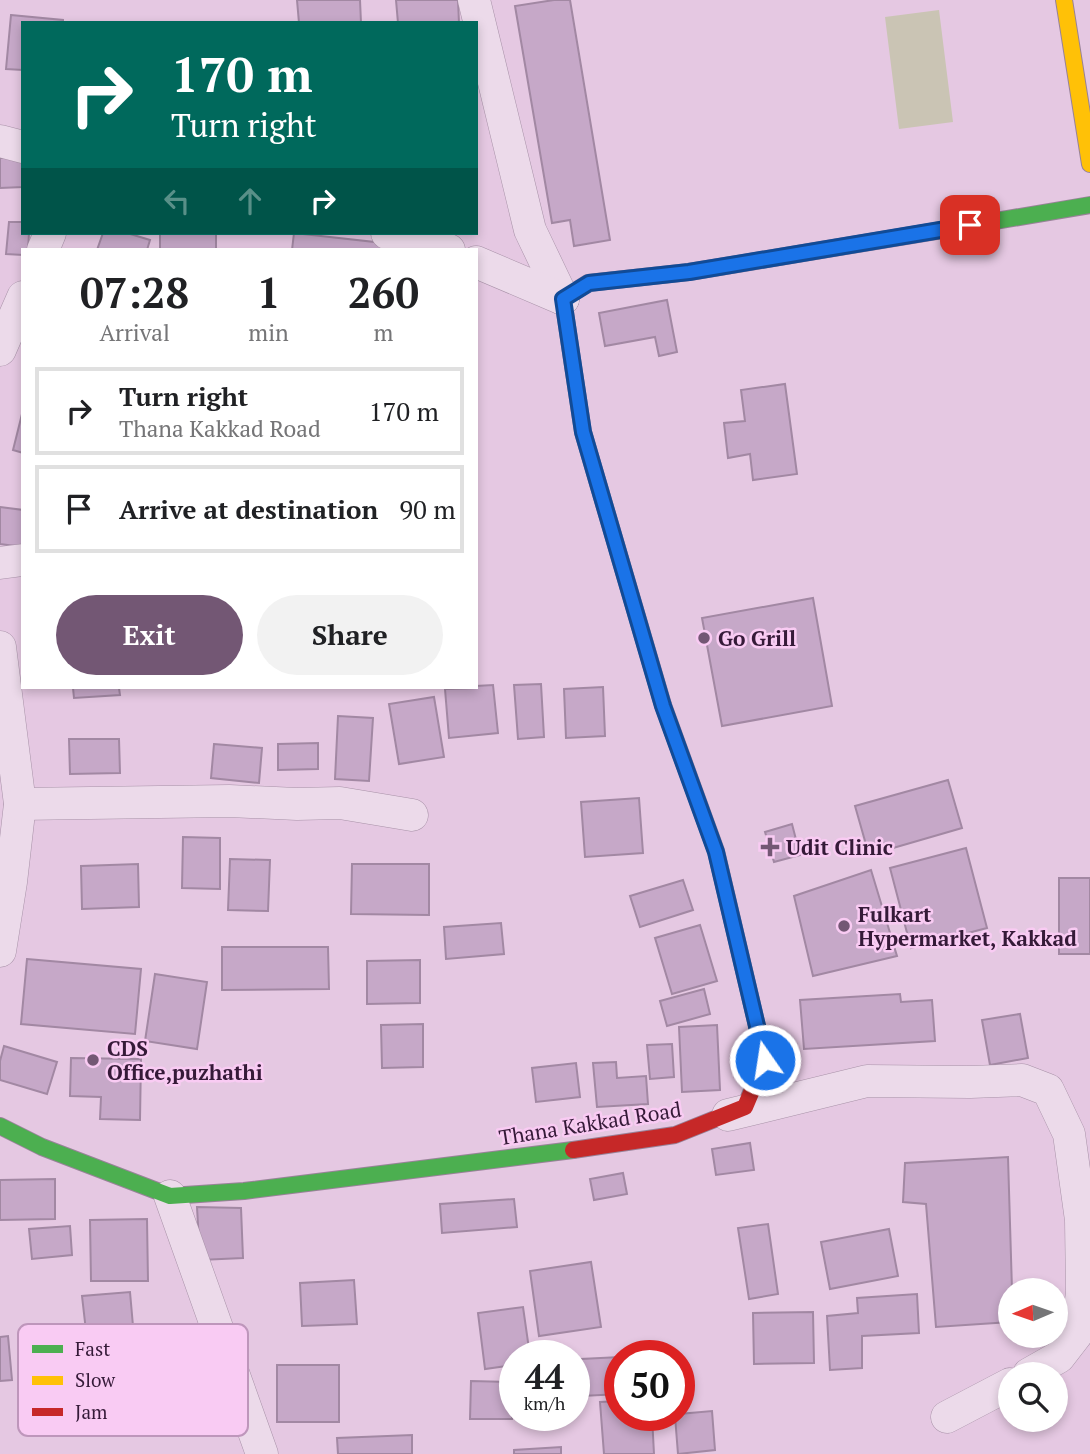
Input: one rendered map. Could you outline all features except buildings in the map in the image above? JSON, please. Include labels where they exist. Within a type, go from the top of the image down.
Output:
[{"type":"main road","points":[[1064,0],[1090,164]]},
{"type":"main road","points":[[563,299],[589,283],[689,272],[1090,205]]},
{"type":"main road","name":"Thana Kakkad Road","points":[[0,1126],[42,1147],[170,1196],[244,1191],[614,1145],[675,1135],[745,1107],[765,1060],[716,852],[663,706],[583,432],[563,299]]},
{"type":"street","points":[[474,0],[530,230],[563,299]]},
{"type":"street","points":[[0,141],[21,146]]},
{"type":"street","points":[[397,235],[427,241],[444,248]]},
{"type":"street","points":[[478,263],[563,299]]},
{"type":"street","points":[[0,350],[21,302]]},
{"type":"street","points":[[0,563],[21,560]]},
{"type":"street","points":[[0,648],[20,804],[0,951]]},
{"type":"street","points":[[20,804],[229,801],[340,803],[412,815]]},
{"type":"street","points":[[728,1115],[867,1081],[1022,1080],[1048,1090],[1069,1134],[1081,1220],[1082,1293],[1076,1335],[1059,1357],[1050,1362]]},
{"type":"street","points":[[170,1196],[216,1324]]},
{"type":"street","points":[[947,1418],[998,1390]]},
{"type":"street","points":[[248,1415],[262,1454]]},
{"type":"shaded area","points":[[939,10],[953,122],[899,129],[885,17]]},
{"type":"traffic: fast","points":[[954,228],[1090,205]]},
{"type":"traffic: fast","points":[[573,366],[583,432],[663,705]]},
{"type":"traffic: fast","points":[[0,1126],[42,1147],[170,1196],[244,1191],[573,1150]]},
{"type":"traffic: slow","points":[[1064,0],[1090,164]]},
{"type":"traffic: jam","points":[[573,366],[563,299],[588,283],[689,272],[954,228]]},
{"type":"traffic: jam","points":[[573,1150],[675,1135],[745,1107],[765,1060],[716,851],[663,705]]},
{"type":"place","name":"Go Grill","points":[[704,638]]},
{"type":"place","name":"Udit Clinic","points":[[770,847]]},
{"type":"place","name":"Fulkart Hypermarket, Kakkad","points":[[844,926]]},
{"type":"place","name":"CDS Office,puzhathi","points":[[93,1060]]},
{"type":"route","points":[[765,1060],[716,852],[663,706],[583,432],[563,299],[589,283],[689,272],[970,225]]}]
